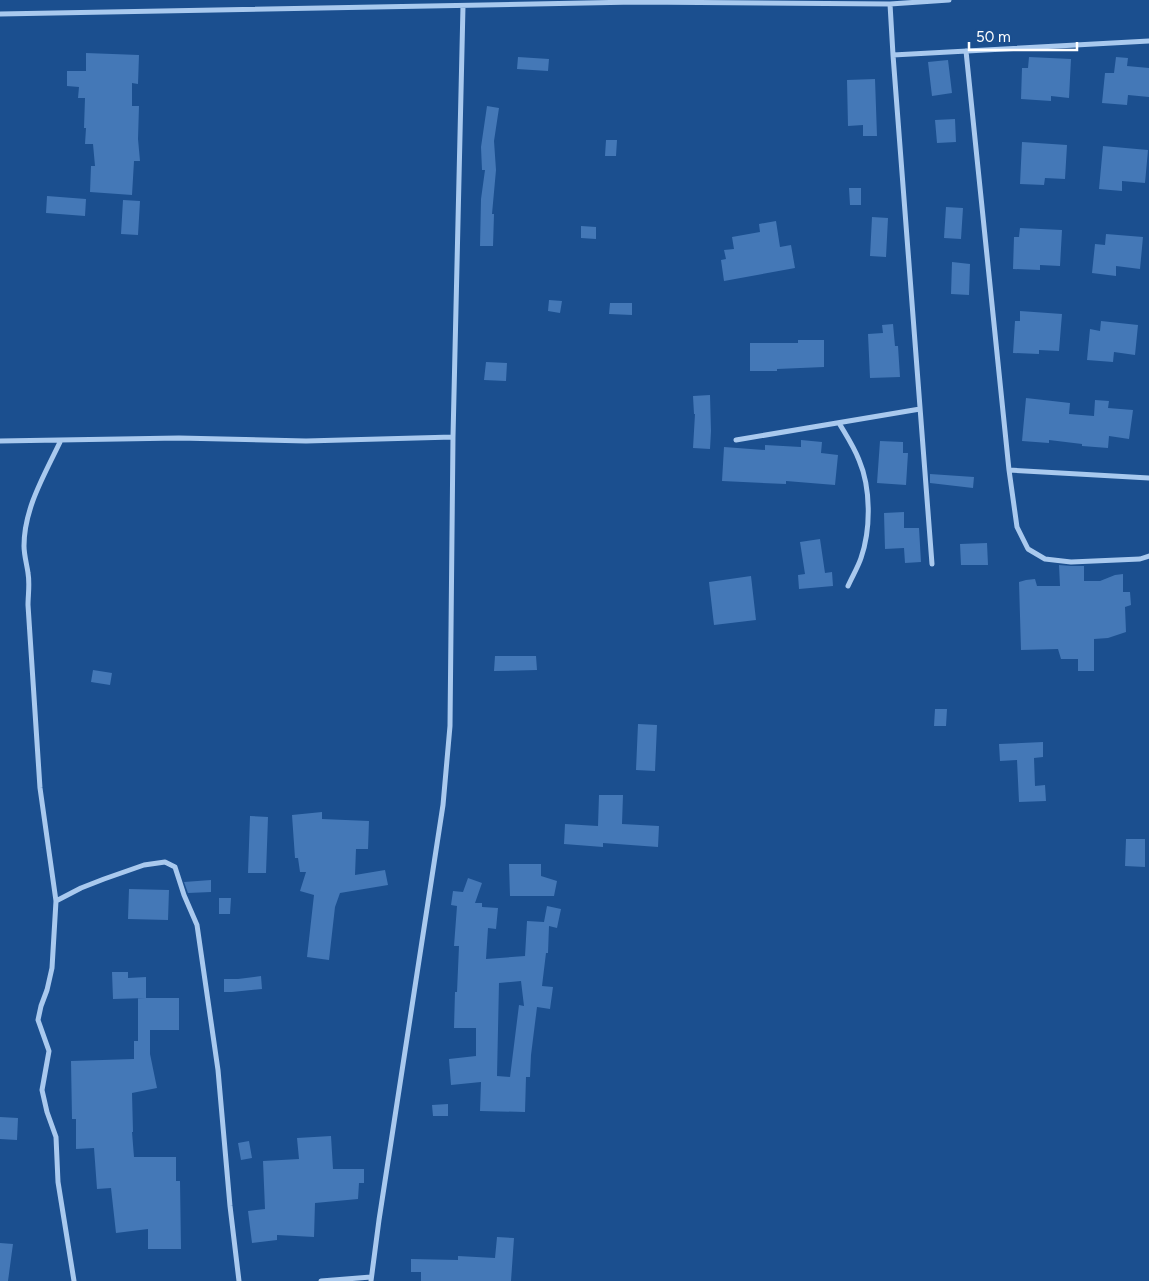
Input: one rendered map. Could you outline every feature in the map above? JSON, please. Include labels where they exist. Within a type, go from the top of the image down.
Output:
[{"type":"street","points":[[0,14],[636,2],[890,4],[949,0]]},
{"type":"street","points":[[890,4],[932,564]]},
{"type":"street","points":[[321,1281],[371,1279],[443,805],[450,726],[453,437],[463,6]]},
{"type":"street","points":[[893,55],[1149,41]]},
{"type":"street","points":[[966,50],[1009,470],[1017,528],[1028,548],[1045,559],[1071,562],[1140,559],[1149,556]]},
{"type":"street","points":[[736,440],[920,409]]},
{"type":"street","points":[[839,422],[859,460],[865,479],[868,501],[868,527],[861,558],[848,586]]},
{"type":"street","points":[[0,441],[179,438],[306,441],[453,437]]},
{"type":"street","points":[[61,440],[40,482],[32,504],[26,523],[24,548],[29,575],[28,605],[40,788],[56,901],[52,968],[38,1020],[49,1051],[42,1090],[56,1137],[58,1182],[74,1281]]},
{"type":"street","points":[[1009,470],[1149,478]]},
{"type":"street","points":[[56,901],[80,888],[144,866],[165,862],[175,867],[184,895],[197,925],[218,1070],[230,1206],[239,1281]]},
{"type":"building","points":[[86,53],[139,55],[138,84],[132,83],[132,106],[139,106],[138,139],[140,161],[134,161],[132,195],[90,192],[91,166],[95,166],[93,144],[85,144],[85,98],[78,98],[79,87],[67,86],[67,71],[86,71]]},
{"type":"building","points":[[518,57],[549,59],[548,71],[517,69]]},
{"type":"building","points":[[1029,57],[1071,59],[1069,98],[1051,96],[1051,101],[1021,99],[1022,68],[1028,68]]},
{"type":"building","points":[[1116,57],[1128,58],[1127,66],[1149,68],[1149,97],[1128,95],[1127,105],[1102,103],[1105,73],[1114,73]]},
{"type":"building","points":[[948,60],[952,93],[932,96],[928,62]]},
{"type":"building","points":[[875,79],[877,136],[863,136],[863,125],[848,126],[847,80]]},
{"type":"building","points":[[487,106],[499,108],[494,141],[496,170],[492,214],[494,214],[493,246],[480,246],[481,199],[485,170],[482,170],[481,147]]},
{"type":"building","points":[[955,119],[956,142],[937,143],[935,120]]},
{"type":"building","points":[[606,140],[617,140],[616,156],[605,156]]},
{"type":"building","points":[[1022,142],[1067,145],[1065,179],[1045,178],[1044,185],[1020,184]]},
{"type":"building","points":[[1103,146],[1148,150],[1145,183],[1122,181],[1122,191],[1099,189]]},
{"type":"building","points":[[849,188],[861,188],[861,205],[850,205]]},
{"type":"building","points":[[47,196],[86,199],[85,216],[46,213]]},
{"type":"building","points":[[123,200],[140,201],[138,235],[121,234]]},
{"type":"building","points":[[946,207],[963,208],[961,239],[944,238]]},
{"type":"building","points":[[872,217],[888,218],[886,257],[870,256]]},
{"type":"building","points":[[776,221],[780,247],[791,245],[795,268],[724,281],[721,260],[726,259],[724,250],[734,249],[732,237],[760,232],[759,224]]},
{"type":"building","points":[[581,226],[596,227],[596,239],[581,238]]},
{"type":"building","points":[[1020,228],[1062,230],[1060,266],[1040,265],[1040,270],[1013,269],[1014,237],[1019,237]]},
{"type":"building","points":[[1106,234],[1143,237],[1140,269],[1116,266],[1116,276],[1092,273],[1095,244],[1105,245]]},
{"type":"building","points":[[952,262],[970,264],[969,295],[951,294]]},
{"type":"building","points":[[549,300],[562,301],[560,313],[548,311]]},
{"type":"building","points":[[610,303],[632,303],[632,315],[609,314]]},
{"type":"building","points":[[1020,311],[1062,314],[1059,351],[1039,350],[1039,354],[1013,353],[1015,321],[1020,321]]},
{"type":"building","points":[[1101,321],[1138,325],[1135,355],[1114,352],[1113,362],[1087,360],[1090,329],[1100,331]]},
{"type":"building","points":[[893,324],[895,346],[898,346],[900,377],[870,378],[868,334],[883,333],[882,325]]},
{"type":"building","points":[[798,340],[824,340],[824,367],[750,371],[750,343],[798,343]]},
{"type":"building","points":[[486,362],[507,363],[506,381],[484,380]]},
{"type":"building","points":[[710,395],[710,449],[693,448],[695,414],[693,396]]},
{"type":"building","points":[[1026,398],[1070,403],[1069,414],[1094,416],[1095,400],[1109,401],[1108,408],[1133,410],[1129,439],[1109,436],[1108,448],[1082,446],[1082,444],[1049,440],[1049,443],[1022,441]]},
{"type":"building","points":[[801,440],[822,442],[821,453],[838,455],[835,485],[786,481],[786,484],[722,481],[724,447],[765,450],[765,445],[801,447]]},
{"type":"building","points":[[880,441],[903,442],[903,453],[908,453],[906,485],[877,483]]},
{"type":"building","points":[[930,474],[974,477],[973,488],[930,483]]},
{"type":"building","points":[[904,512],[904,528],[919,528],[921,562],[905,563],[904,548],[885,549],[884,513]]},
{"type":"building","points":[[820,539],[825,573],[832,572],[833,586],[799,589],[798,575],[805,574],[800,542]]},
{"type":"building","points":[[987,543],[988,565],[961,565],[960,544]]},
{"type":"building","points":[[1059,565],[1084,566],[1084,581],[1100,581],[1123,574],[1123,592],[1130,592],[1131,605],[1125,607],[1126,632],[1108,638],[1094,639],[1094,671],[1078,671],[1078,659],[1061,659],[1058,649],[1021,650],[1019,582],[1035,579],[1037,586],[1060,586]]},
{"type":"building","points":[[751,576],[756,620],[714,625],[709,582]]},
{"type":"building","points":[[495,656],[536,656],[537,670],[494,671]]},
{"type":"building","points":[[93,670],[112,673],[110,685],[91,682]]},
{"type":"building","points":[[935,709],[947,709],[946,726],[934,726]]},
{"type":"building","points":[[638,724],[657,725],[655,771],[636,770]]},
{"type":"building","points":[[1043,742],[1043,757],[1034,758],[1035,786],[1045,785],[1046,801],[1019,802],[1017,760],[1000,761],[999,744]]},
{"type":"building","points":[[599,795],[623,795],[622,824],[659,826],[658,847],[603,843],[603,847],[564,844],[565,824],[598,826]]},
{"type":"building","points":[[322,812],[322,819],[369,821],[368,849],[356,849],[355,875],[385,870],[388,885],[340,893],[335,907],[329,960],[307,957],[314,895],[300,891],[306,872],[300,872],[298,858],[295,858],[292,815]]},
{"type":"building","points":[[250,816],[268,817],[266,873],[248,873]]},
{"type":"building","points":[[1126,839],[1145,839],[1145,867],[1125,866]]},
{"type":"building","points":[[509,864],[541,864],[541,876],[557,881],[554,896],[510,896]]},
{"type":"building","points":[[468,878],[482,883],[475,903],[482,903],[482,907],[498,908],[496,929],[488,928],[486,959],[525,956],[527,921],[544,922],[547,906],[561,909],[557,928],[549,926],[548,953],[546,953],[542,986],[553,987],[550,1009],[537,1007],[530,1077],[526,1077],[525,1112],[480,1111],[481,1082],[451,1085],[449,1059],[476,1056],[476,1028],[454,1028],[459,946],[454,946],[457,906],[451,905],[453,891],[463,892]],"holes":[[[521,981],[524,1006],[519,1005],[510,1077],[497,1076],[499,983]]]},
{"type":"building","points":[[211,880],[211,892],[188,893],[184,882]]},
{"type":"building","points":[[129,889],[169,890],[168,920],[128,919]]},
{"type":"building","points":[[219,898],[231,898],[230,914],[219,914]]},
{"type":"building","points":[[112,972],[128,972],[128,978],[146,977],[146,998],[113,999]]},
{"type":"building","points":[[261,976],[262,989],[224,992],[224,979]]},
{"type":"building","points":[[138,998],[179,998],[179,1030],[150,1030],[150,1054],[157,1088],[132,1093],[132,1132],[134,1157],[176,1157],[176,1181],[180,1181],[181,1249],[148,1249],[148,1229],[116,1233],[111,1188],[97,1189],[94,1148],[76,1149],[76,1119],[72,1119],[71,1061],[134,1059],[134,1041],[138,1041]]},
{"type":"building","points":[[448,1104],[448,1116],[433,1116],[432,1105]]},
{"type":"building","points":[[0,1117],[18,1118],[17,1140],[0,1139]]},
{"type":"building","points":[[331,1136],[333,1169],[364,1169],[364,1183],[359,1183],[358,1199],[315,1203],[314,1237],[277,1235],[277,1240],[252,1243],[248,1211],[265,1209],[263,1161],[299,1159],[297,1138]]},
{"type":"building","points":[[249,1141],[252,1158],[241,1160],[238,1143]]},
{"type":"building","points":[[497,1237],[514,1238],[511,1281],[421,1281],[421,1272],[411,1272],[411,1259],[458,1260],[458,1256],[495,1258]]},
{"type":"building","points":[[0,1243],[13,1244],[8,1281],[0,1281]]}]
